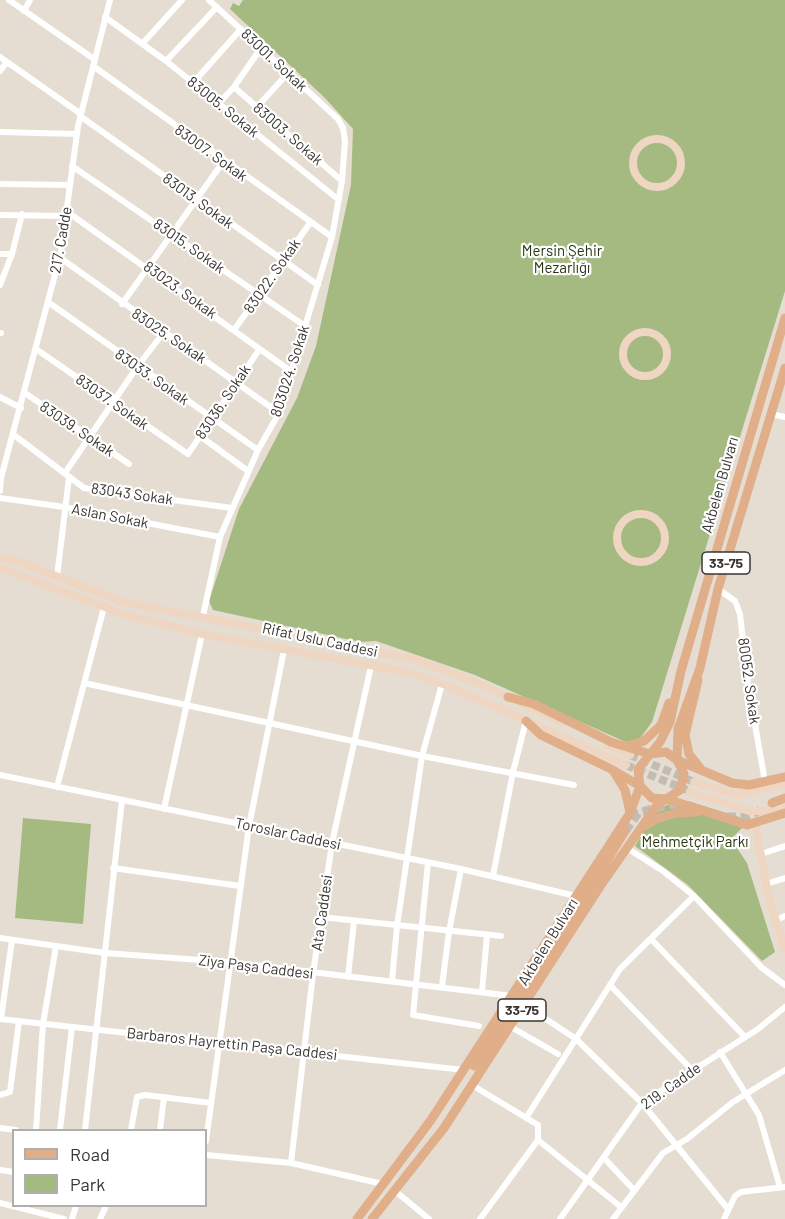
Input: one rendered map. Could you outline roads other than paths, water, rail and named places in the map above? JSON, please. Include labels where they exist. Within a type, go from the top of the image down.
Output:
[{"type":"main road","points":[[656,139],[664,140],[677,150],[681,165],[674,180],[660,187],[652,187],[634,173],[633,157],[642,144],[656,139]]},
{"type":"main road","name":"Akbelen Bulvarı","points":[[647,756],[670,722],[681,671],[785,318]]},
{"type":"main road","points":[[648,331],[662,339],[666,345],[667,360],[658,372],[643,376],[636,375],[626,365],[623,351],[634,334],[648,331]]},
{"type":"main road","name":"Akbelen Bulvarı","points":[[372,1219],[444,1128],[657,805],[680,790],[684,774],[677,760],[678,729],[700,668],[718,589],[785,368]]},
{"type":"main road","points":[[642,514],[656,519],[661,525],[665,540],[660,554],[654,559],[647,562],[632,561],[619,549],[617,533],[626,519],[642,514]]},
{"type":"main road","name":"Rifat Uslu Caddesi","points":[[0,557],[123,602],[414,659],[508,697]]},
{"type":"main road","name":"Rifat Uslu Caddesi","points":[[0,568],[129,616],[284,650],[402,671],[442,684],[626,765]]},
{"type":"main road","name":"33-75","points":[[700,668],[685,735],[690,754],[700,768]]},
{"type":"main road","name":"33-75","points":[[627,750],[644,741],[661,725],[681,671]]},
{"type":"main road","points":[[508,697],[534,704],[627,750],[647,756],[666,752],[677,760],[732,783],[749,786],[785,777]]},
{"type":"main road","points":[[526,721],[541,735],[613,770],[640,786],[652,798],[667,799],[736,822],[755,823],[785,813]]},
{"type":"main road","name":"33-75","points":[[630,813],[640,786],[638,769],[647,756]]},
{"type":"main road","points":[[613,770],[625,790],[630,813]]},
{"type":"main road","points":[[694,782],[737,795],[785,784]]},
{"type":"main road","points":[[690,792],[749,811],[764,811],[785,804]]},
{"type":"main road","points":[[772,803],[785,798]]},
{"type":"main road","points":[[641,829],[656,819],[676,813],[703,811]]},
{"type":"main road","name":"Akbelen Bulvarı","points":[[357,1219],[431,1120],[630,813]]},
{"type":"main road","points":[[755,823],[766,884],[780,918],[785,949]]},
{"type":"main road","name":"33-75","points":[[431,1120],[507,1019],[551,953],[625,831]]},
{"type":"street","name":"83007. Sokak","points":[[9,0],[224,162],[332,237]]},
{"type":"street","points":[[24,11],[30,0]]},
{"type":"street","name":"217. Cadde","points":[[1,483],[2,469],[14,435],[59,257],[76,134],[110,0]]},
{"type":"street","points":[[142,44],[182,0]]},
{"type":"street","name":"83001. Sokak","points":[[209,0],[338,119]]},
{"type":"street","points":[[166,61],[217,7]]},
{"type":"street","name":"83005. Sokak","points":[[105,17],[166,61],[339,200]]},
{"type":"street","points":[[194,83],[241,29]]},
{"type":"street","points":[[218,104],[234,87],[261,48]]},
{"type":"street","name":"83013. Sokak","points":[[0,57],[196,200],[318,285]]},
{"type":"street","points":[[0,71],[7,62]]},
{"type":"street","points":[[257,107],[288,73]]},
{"type":"street","name":"83003. Sokak","points":[[234,87],[342,181]]},
{"type":"street","name":"803024. Sokak","points":[[202,616],[220,537],[248,471],[279,413],[332,237],[342,181],[345,141],[343,128],[338,119]]},
{"type":"street","points":[[0,132],[76,134]]},
{"type":"street","points":[[122,304],[224,162]]},
{"type":"street","name":"83015. Sokak","points":[[72,166],[305,326]]},
{"type":"street","points":[[0,184],[70,185]]},
{"type":"street","points":[[0,215],[66,213]]},
{"type":"street","name":"83023. Sokak","points":[[66,213],[149,268],[292,372]]},
{"type":"street","points":[[0,285],[12,254],[22,214]]},
{"type":"street","name":"83022. Sokak","points":[[234,330],[281,260],[310,223]]},
{"type":"street","points":[[0,254],[12,254]]},
{"type":"street","name":"83025. Sokak","points":[[59,257],[122,304],[279,413]]},
{"type":"street","name":"83033. Sokak","points":[[48,302],[137,367],[258,450]]},
{"type":"street","points":[[57,577],[67,475],[113,402],[164,332]]},
{"type":"street","name":"83037. Sokak","points":[[36,349],[188,454]]},
{"type":"street","name":"83036. Sokak","points":[[188,454],[259,350]]},
{"type":"street","name":"83039. Sokak","points":[[25,393],[129,464]]},
{"type":"street","points":[[0,397],[21,408]]},
{"type":"street","points":[[771,414],[785,417]]},
{"type":"street","name":"83043 Sokak","points":[[14,435],[84,488],[232,508]]},
{"type":"street","points":[[200,436],[248,471]]},
{"type":"street","name":"Aslan Sokak","points":[[0,498],[64,507],[220,537]]},
{"type":"street","name":"80052. Sokak","points":[[718,589],[735,601],[740,614],[748,684],[765,782]]},
{"type":"street","points":[[57,786],[104,608]]},
{"type":"street","points":[[164,809],[202,633]]},
{"type":"street","points":[[207,1133],[228,962],[249,826],[284,650]]},
{"type":"street","name":"Ata Caddesi","points":[[291,1163],[313,974],[332,843],[371,666]]},
{"type":"street","points":[[84,683],[354,742],[574,784]]},
{"type":"street","points":[[392,981],[397,926],[422,756],[442,684]]},
{"type":"street","points":[[493,876],[513,772],[526,721]]},
{"type":"street","name":"Toroslar Caddesi","points":[[0,778],[57,786],[461,869],[576,896]]},
{"type":"street","points":[[85,1129],[122,800]]},
{"type":"street","points":[[761,854],[785,846]]},
{"type":"street","points":[[627,848],[663,871],[694,896],[761,967],[785,984]]},
{"type":"street","points":[[428,863],[414,983],[413,1016],[479,1026]]},
{"type":"street","points":[[113,868],[240,886]]},
{"type":"street","points":[[442,987],[449,932],[461,869]]},
{"type":"street","points":[[766,884],[785,878]]},
{"type":"street","points":[[526,1118],[620,969],[694,896]]},
{"type":"street","points":[[321,917],[501,936]]},
{"type":"street","points":[[348,977],[354,921]]},
{"type":"street","points":[[482,992],[487,935]]},
{"type":"street","name":"Ziya Paşa Caddesi","points":[[0,938],[105,953],[228,962],[313,974],[414,983],[513,996]]},
{"type":"street","points":[[1,1019],[12,939]]},
{"type":"street","points":[[651,939],[745,1037]]},
{"type":"street","points":[[36,1129],[43,1024],[56,946]]},
{"type":"street","points":[[610,985],[692,1070]]},
{"type":"street","points":[[525,1005],[576,1039],[642,1103],[728,1209]]},
{"type":"street","name":"219. Cadde","points":[[560,1219],[642,1103],[745,1037],[785,1007]]},
{"type":"street","name":"Barbaros Hayrettin Paşa Caddesi","points":[[1,1019],[464,1070]]},
{"type":"street","points":[[0,1095],[10,1092],[19,1021]]},
{"type":"street","points":[[60,1129],[72,1027]]},
{"type":"street","points":[[511,1027],[558,1054]]},
{"type":"street","points":[[720,1052],[759,1115],[783,1187],[741,1192],[735,1196],[725,1219]]},
{"type":"street","points":[[613,1219],[663,1153],[676,1146],[746,1094],[785,1070]]},
{"type":"street","points":[[472,1085],[538,1125],[538,1140],[480,1219]]},
{"type":"street","points":[[131,1129],[137,1097],[164,1097],[211,1103]]},
{"type":"street","points":[[160,1129],[164,1097]]},
{"type":"street","points":[[538,1140],[621,1207]]},
{"type":"street","points":[[207,1155],[291,1163],[383,1184]]},
{"type":"street","points":[[603,1158],[634,1190]]},
{"type":"street","points":[[394,1190],[429,1219]]},
{"type":"street","points":[[16,1207],[64,1219]]},
{"type":"tunnel","points":[[630,755],[694,782]]},
{"type":"tunnel","points":[[626,765],[687,790]]},
{"type":"tunnel","points":[[625,831],[638,813],[672,804],[679,806]]},
{"type":"tunnel","points":[[727,817],[746,817],[760,810]]},
{"type":"park label","name":"Mersin Şehir Mezarlığı","points":[[562,260]]},
{"type":"park label","name":"Mehmetçik Parkı","points":[[695,842]]}]
